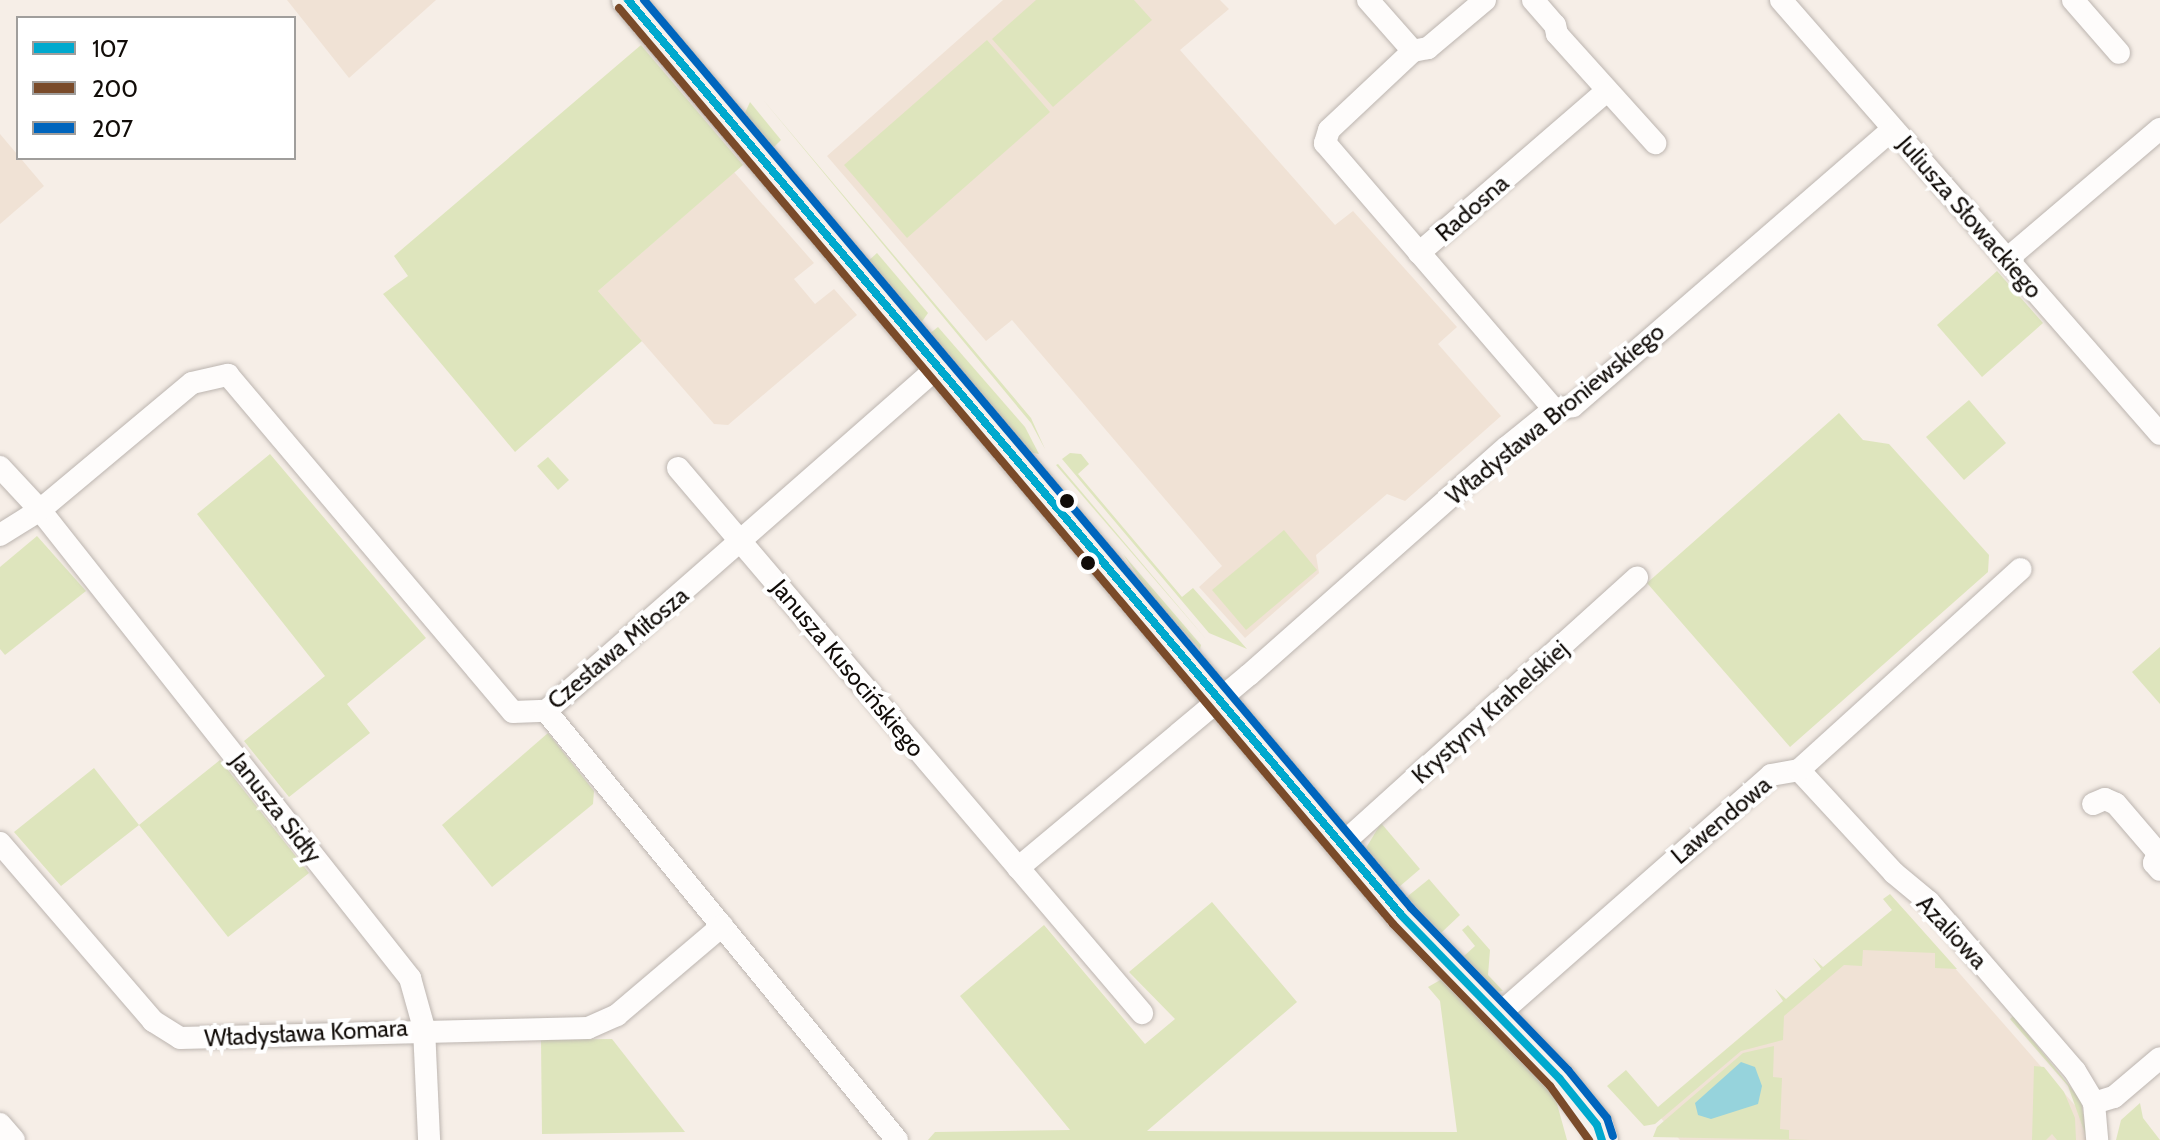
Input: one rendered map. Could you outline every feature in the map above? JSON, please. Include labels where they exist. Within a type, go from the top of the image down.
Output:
[{"type":"street","points":[[628,0],[1341,845],[1579,1103],[1602,1140]]},
{"type":"street","points":[[1368,0],[1413,51]]},
{"type":"street","points":[[1419,253],[1325,143],[1329,130],[1413,51],[1428,48],[1485,0]]},
{"type":"street","points":[[1533,0],[1555,25],[1557,34],[1655,143]]},
{"type":"street","name":"Juliusza Słowackiego","points":[[1781,0],[2160,434]]},
{"type":"street","points":[[2073,0],[2119,53]]},
{"type":"street","name":"Radosna","points":[[1554,409],[1419,253],[1607,91]]},
{"type":"street","name":"Władysława Broniewskiego","points":[[1219,700],[1554,409],[1573,406],[1893,129]]},
{"type":"street","points":[[2007,259],[2160,129]]},
{"type":"street","name":"Czesława Miłosza","points":[[40,510],[192,383],[228,375],[513,712],[546,711],[743,543],[938,367]]},
{"type":"street","name":"Janusza Sidły","points":[[0,467],[40,510],[410,978],[424,1028],[429,1140]]},
{"type":"street","name":"Janusza Kusocińskiego","points":[[678,468],[1142,1013]]},
{"type":"street","points":[[0,535],[40,510]]},
{"type":"street","name":"Lawendowa","points":[[1497,1016],[1771,775],[1799,770],[2021,569]]},
{"type":"street","name":"Krystyny Krahelskiej","points":[[1341,845],[1637,578]]},
{"type":"street","points":[[1018,868],[1219,700]]},
{"type":"street","points":[[546,711],[897,1140]]},
{"type":"street","name":"Azaliowa","points":[[1799,770],[1894,873],[1929,902],[2075,1071],[2094,1103],[2097,1140]]},
{"type":"street","points":[[2093,804],[2112,800],[2159,859]]},
{"type":"street","name":"Władysława Komara","points":[[0,843],[153,1021],[180,1038],[601,1024],[722,926]]},
{"type":"street","points":[[2094,1103],[2114,1097],[2160,1058]]},
{"type":"street","points":[[1579,1103],[1580,1140]]},
{"type":"street","points":[[0,1124],[14,1140]]},
{"type":"shaded area","points":[[287,0],[436,0],[349,78]]},
{"type":"shaded area","points":[[1003,0],[1220,0],[1229,9],[1180,50],[1335,225],[1353,211],[1457,327],[1438,344],[1501,416],[1405,501],[1387,494],[1316,555],[1319,573],[1245,638],[1199,587],[1222,566],[1012,320],[986,341],[827,156]]},
{"type":"shaded area","points":[[0,134],[16,153],[16,160],[22,160],[44,186],[0,224]]},
{"type":"shaded area","points":[[734,172],[814,263],[794,279],[815,304],[834,289],[857,315],[728,425],[714,424],[598,291]]},
{"type":"shaded area","points":[[1905,911],[2100,1134],[2097,1140],[1680,1140],[1660,1117]]},
{"type":"green space","points":[[1036,0],[1134,0],[1152,20],[1053,107],[992,39]]},
{"type":"green space","points":[[987,40],[1050,112],[907,238],[844,165]]},
{"type":"green space","points":[[641,45],[743,165],[598,291],[642,341],[515,452],[383,294],[408,276],[394,256]]},
{"type":"green space","points":[[759,95],[1031,418],[1045,449],[1031,423]]},
{"type":"green space","points":[[750,102],[781,140],[771,150],[743,117]]},
{"type":"green space","points":[[877,253],[928,313],[921,323],[866,263]]},
{"type":"green space","points":[[1997,271],[2043,323],[1982,377],[1937,325]]},
{"type":"green space","points":[[938,327],[1025,427],[1039,454],[1027,452],[929,334]]},
{"type":"green space","points":[[1969,400],[2006,443],[1964,480],[1926,437]]},
{"type":"green space","points":[[1839,413],[1863,440],[1889,444],[1989,555],[1988,572],[1790,747],[1647,583]]},
{"type":"green space","points":[[1070,453],[1081,454],[1089,464],[1078,474],[1182,597],[1193,588],[1247,649],[1209,633],[1062,459]]},
{"type":"green space","points":[[270,454],[426,638],[347,704],[370,733],[289,797],[244,741],[325,676],[197,514]]},
{"type":"green space","points":[[548,457],[569,480],[558,490],[537,466]]},
{"type":"green space","points":[[1058,464],[1206,639],[1056,465]]},
{"type":"green space","points":[[1284,530],[1317,570],[1246,630],[1212,590]]},
{"type":"green space","points":[[37,536],[86,591],[5,655],[0,649],[0,567]]},
{"type":"green space","points":[[1123,554],[1201,645],[1200,649],[1150,594]]},
{"type":"green space","points":[[2160,647],[2160,704],[2132,672]]},
{"type":"green space","points":[[548,733],[594,791],[593,804],[492,887],[442,825]]},
{"type":"green space","points":[[220,760],[309,873],[228,937],[139,825]]},
{"type":"green space","points":[[94,768],[139,825],[61,886],[14,832]]},
{"type":"green space","points":[[1381,823],[1420,869],[1399,887],[1394,887],[1366,848]]},
{"type":"green space","points":[[1429,879],[1460,915],[1441,933],[1432,933],[1407,904],[1408,896]]},
{"type":"green space","points":[[1890,894],[1957,969],[1935,968],[1935,953],[1863,950],[1862,966],[1844,965],[1784,1016],[1783,1040],[1741,1051],[1655,1124],[1644,1126],[1607,1086],[1626,1070],[1658,1107],[1783,1001],[1775,989],[1786,999],[1821,969],[1813,958],[1823,967],[1892,910],[1883,899]]},
{"type":"green space","points":[[1212,902],[1297,1002],[1147,1131],[1457,1132],[1440,1001],[1428,987],[1442,979],[1554,1093],[1567,1140],[928,1140],[935,1132],[1070,1130],[960,996],[1044,925],[1145,1044],[1175,1019],[1129,972]]},
{"type":"green space","points":[[1468,925],[1490,950],[1488,975],[1503,991],[1495,992],[1448,949],[1449,942],[1464,956],[1475,946],[1462,930]]},
{"type":"green space","points":[[2013,1016],[2081,1100],[2087,1139],[2068,1086],[2010,1019]]},
{"type":"green space","points":[[612,1039],[685,1132],[542,1134],[541,1040]]},
{"type":"green space","points":[[1774,1046],[1773,1077],[1782,1078],[1780,1129],[1789,1130],[1789,1139],[1810,1140],[1653,1137],[1657,1127],[1743,1053]]},
{"type":"green space","points":[[2034,1066],[2044,1067],[2064,1092],[2075,1118],[2076,1140],[2057,1140],[2052,1134],[2046,1140],[2032,1140]]},
{"type":"green space","points":[[2140,1103],[2143,1118],[2160,1140],[2116,1140],[2121,1120]]},
{"type":"water","points":[[1741,1062],[1755,1067],[1762,1086],[1758,1104],[1711,1119],[1698,1115],[1695,1103]]},
{"type":"transit line","name":"107","points":[[628,0],[1402,916],[1559,1078],[1597,1125],[1602,1140]]},
{"type":"transit line","name":"207","points":[[644,0],[1411,908],[1568,1070],[1607,1118],[1613,1136]]},
{"type":"transit line","name":"200","points":[[619,8],[1393,924],[1550,1086],[1589,1140]]}]
